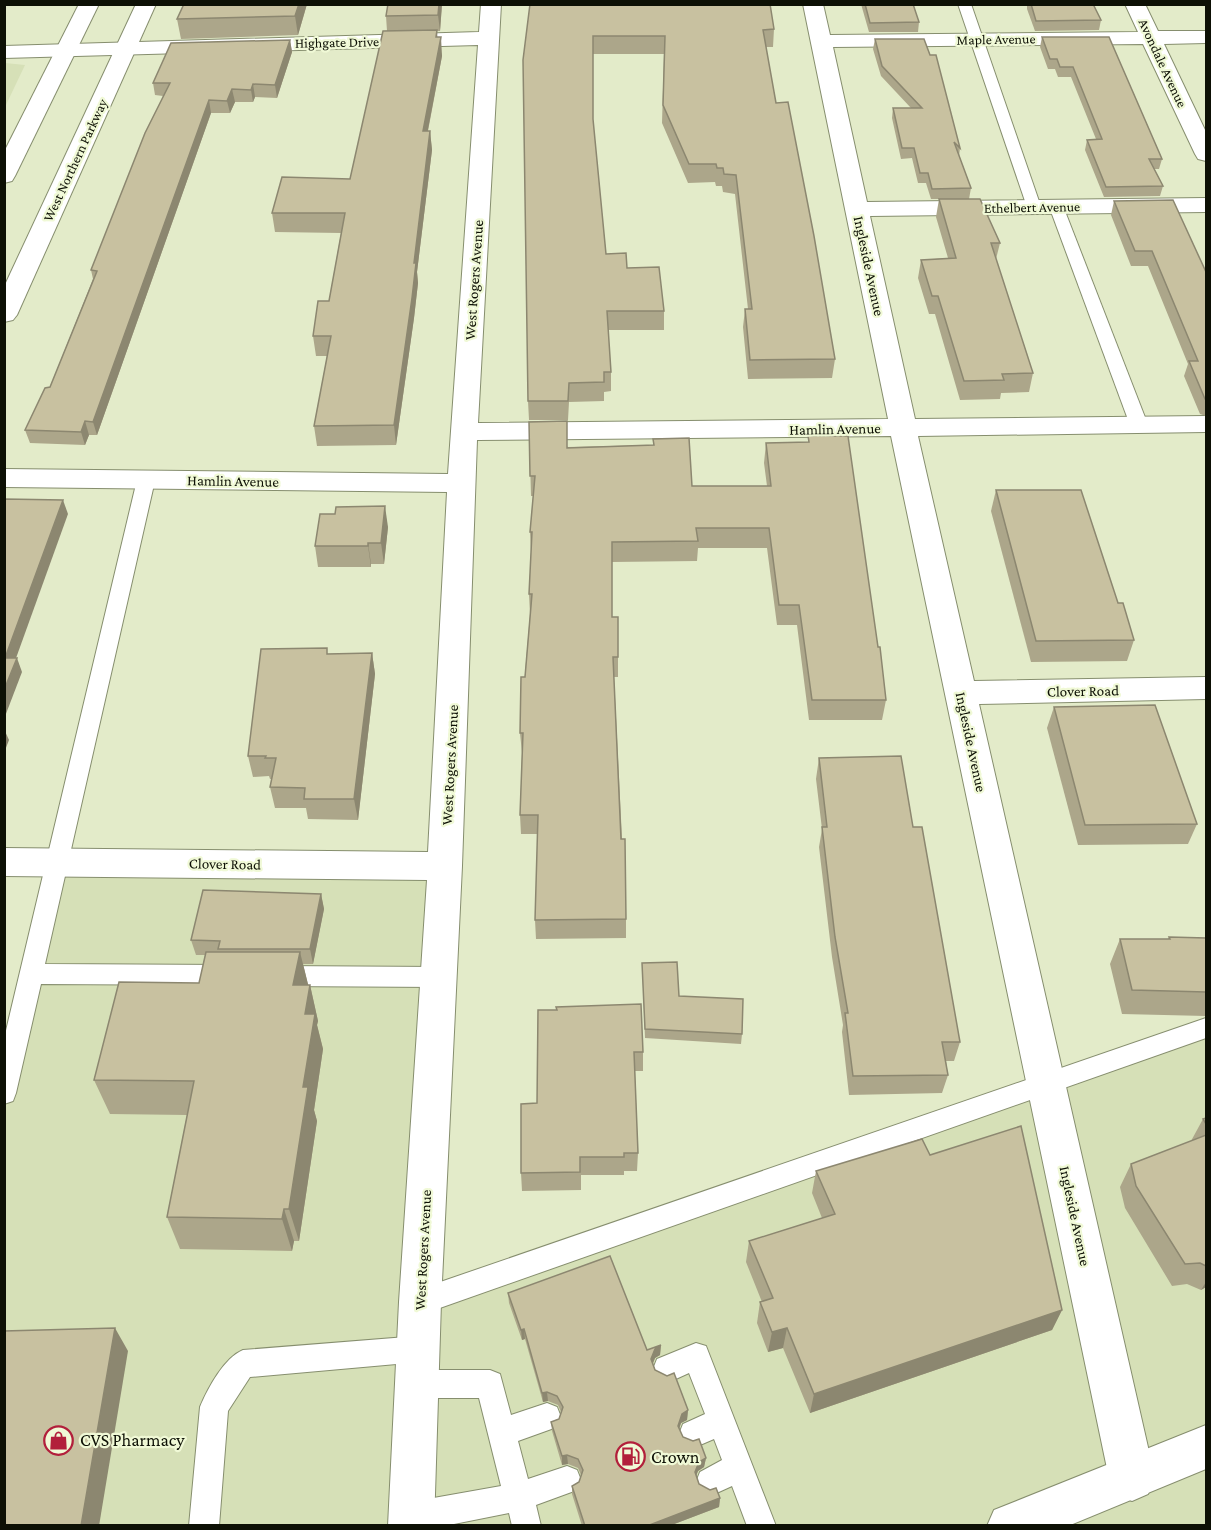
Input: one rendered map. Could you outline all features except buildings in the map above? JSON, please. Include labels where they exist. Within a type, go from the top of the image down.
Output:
[{"type":"street","points":[[4,176],[89,4]]},
{"type":"street","name":"West Northern Parkway","points":[[4,315],[146,4]]},
{"type":"street","name":"West Rogers Avenue","points":[[411,1521],[420,1302],[445,866],[464,432],[491,4]]},
{"type":"street","name":"Ingleside Avenue","points":[[813,4],[960,693],[1132,1478]]},
{"type":"street","name":"Avondale Avenue","points":[[1135,4],[1206,154]]},
{"type":"street","name":"Maple Avenue","points":[[821,41],[1206,37]]},
{"type":"street","name":"Highgate Drive","points":[[4,52],[67,48],[489,38]]},
{"type":"street","name":"Ethelbert Avenue","points":[[858,209],[1206,205]]},
{"type":"street","name":"Hamlin Avenue","points":[[464,432],[1206,424]]},
{"type":"street","name":"Hamlin Avenue","points":[[4,478],[462,483]]},
{"type":"street","name":"Clover Road","points":[[960,693],[1206,688]]},
{"type":"street","name":"Clover Road","points":[[4,861],[445,866]]},
{"type":"street","points":[[1010,1526],[1206,1447]]},
{"type":"lane","points":[[964,4],[976,39],[1045,206],[1139,425]]},
{"type":"lane","points":[[4,1093],[146,480]]},
{"type":"lane","points":[[32,974],[439,977]]},
{"type":"lane","points":[[420,1302],[1206,1028]]},
{"type":"lane","points":[[667,1369],[696,1356],[762,1526]]},
{"type":"lane","points":[[204,1526],[214,1407],[243,1364],[418,1366],[490,1384],[527,1526]]},
{"type":"lane","points":[[501,1432],[547,1417]]},
{"type":"lane","points":[[693,1434],[721,1421]]},
{"type":"lane","points":[[710,1482],[739,1467]]},
{"type":"lane","points":[[411,1521],[519,1497],[567,1480]]},
{"type":"shaded area","points":[[4,63],[25,65],[5,107]]},
{"type":"shaded area","points":[[63,861],[452,873],[427,1299],[1206,1034],[1206,1525],[5,1526],[5,1111]]},
{"type":"place","name":"CVS Pharmacy","points":[[59,1440]]},
{"type":"place","name":"Crown","points":[[630,1457]]}]
